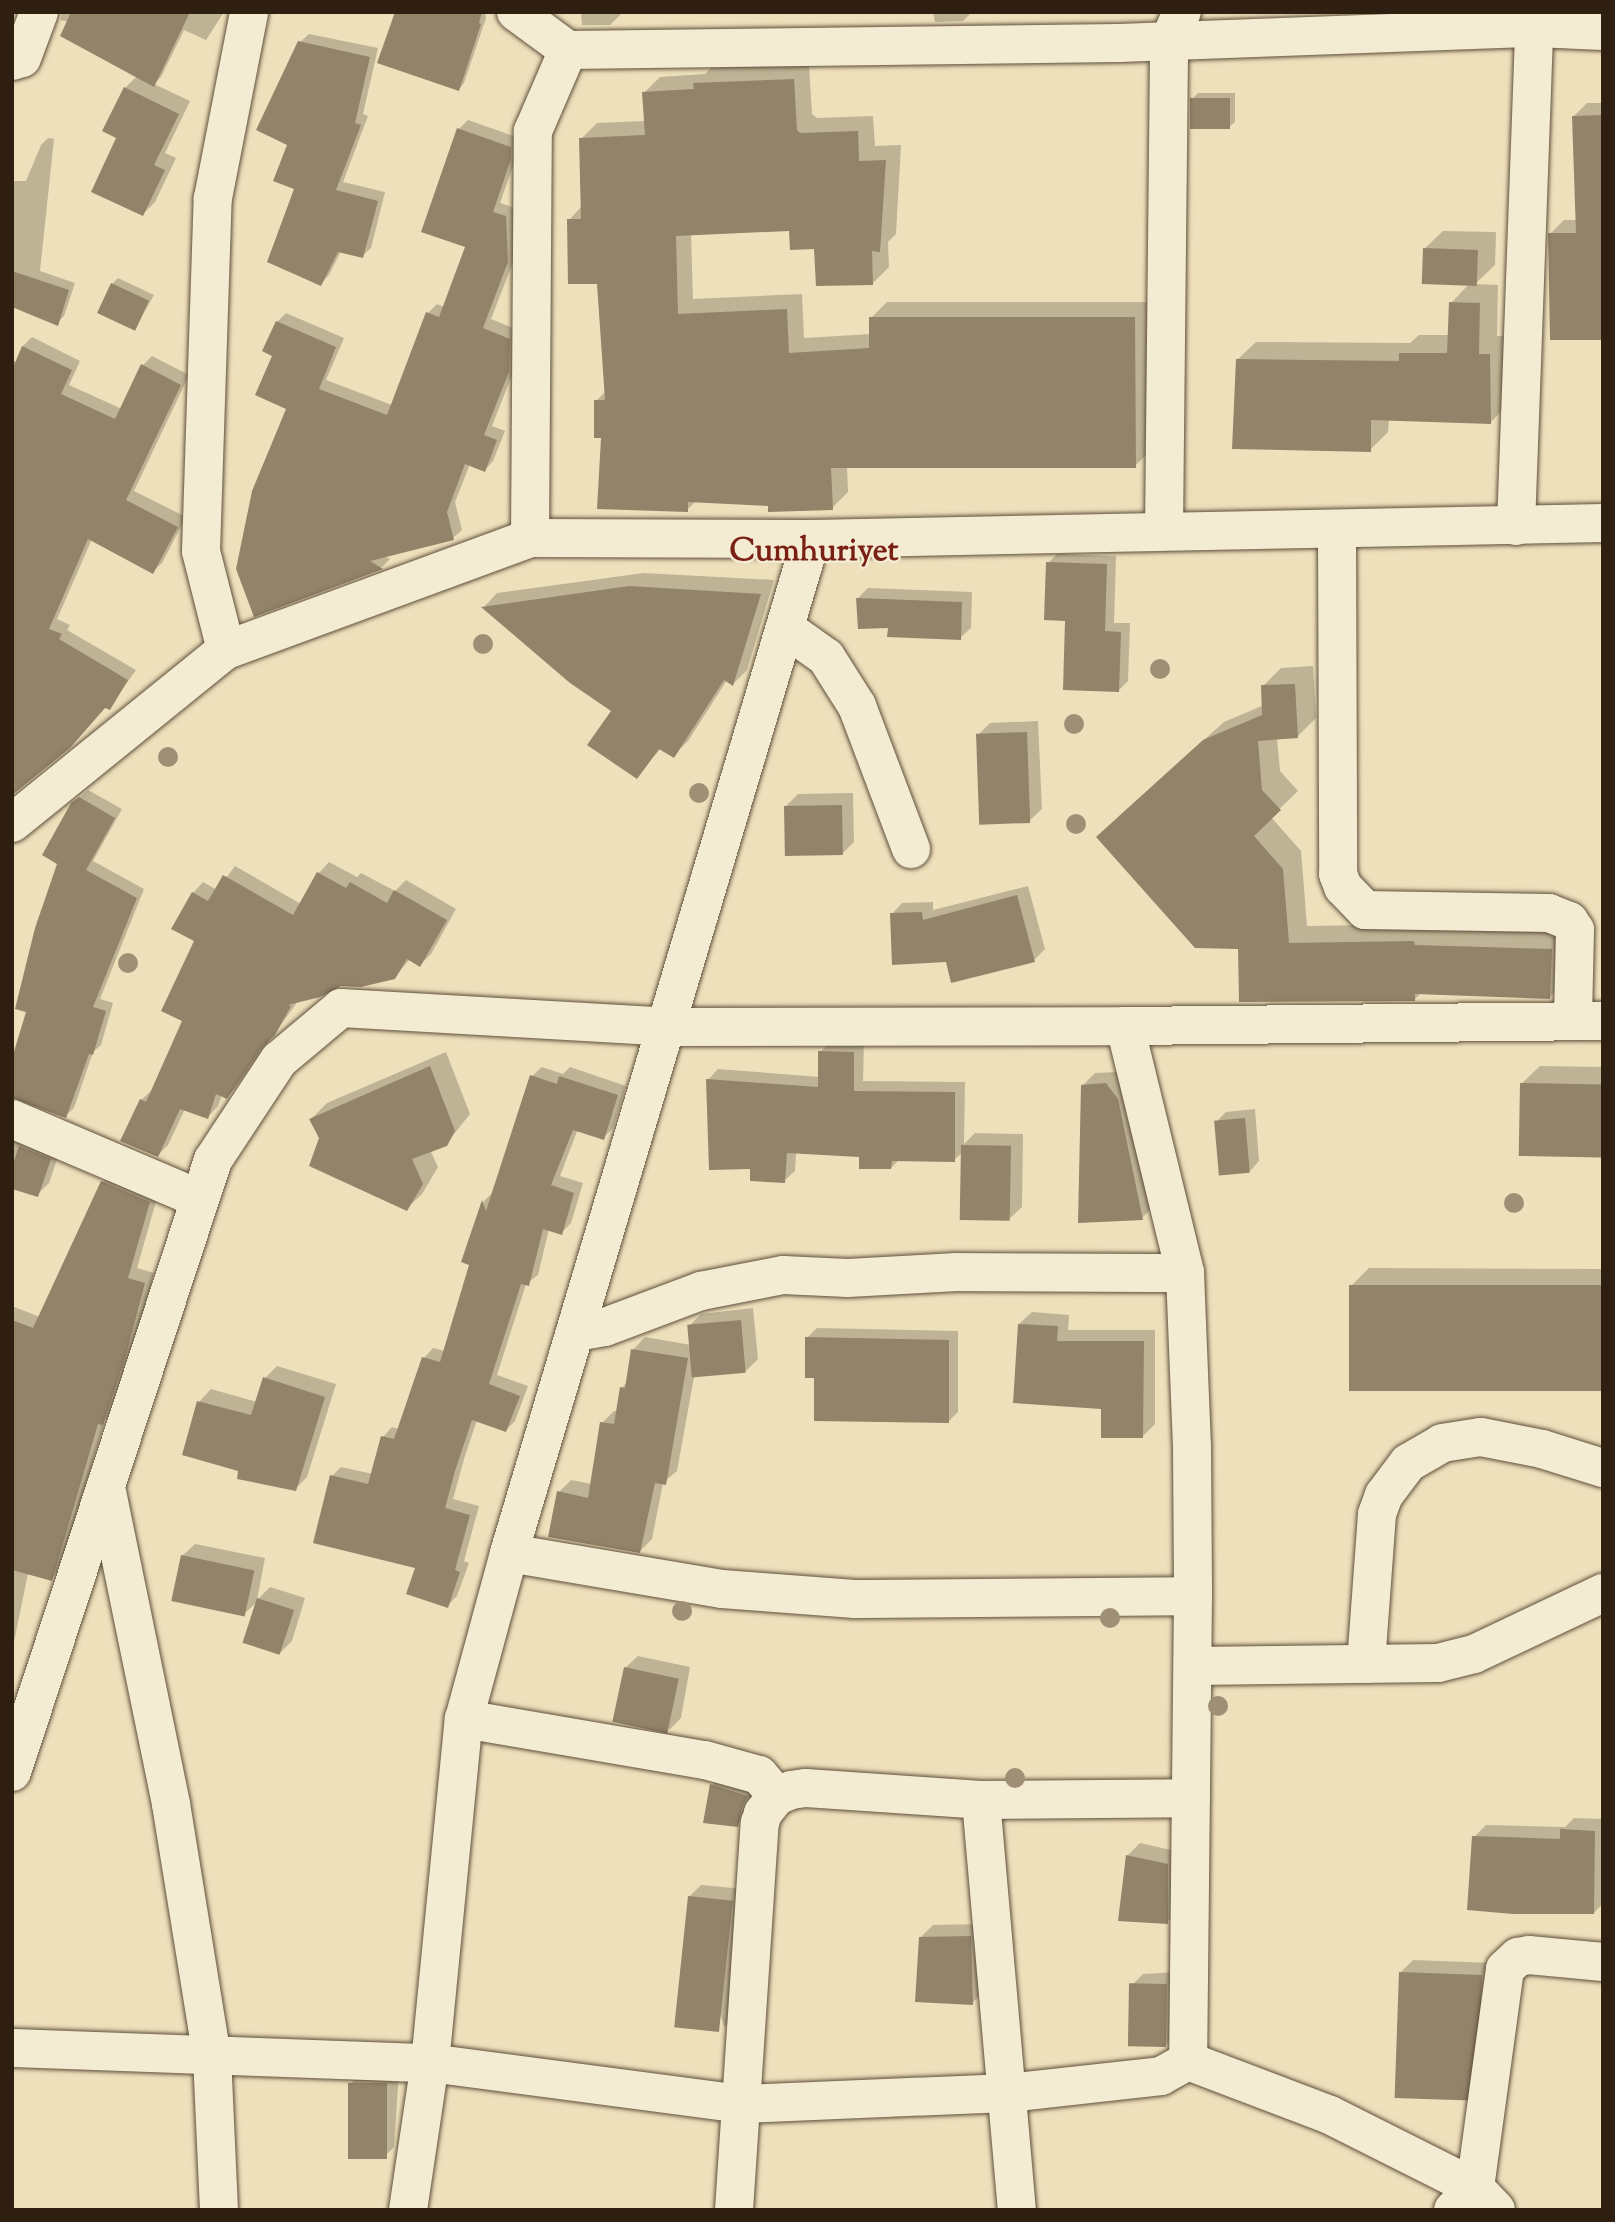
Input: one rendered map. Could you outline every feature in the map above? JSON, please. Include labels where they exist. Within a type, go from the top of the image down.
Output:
[{"type":"street","points":[[12,61],[22,58],[40,12]]},
{"type":"street","points":[[226,650],[201,551],[212,212],[249,12]]},
{"type":"street","points":[[516,12],[568,50],[1176,27],[1538,20],[1603,31]]},
{"type":"street","points":[[1516,526],[1538,20]]},
{"type":"street","points":[[1164,531],[1176,27]]},
{"type":"street","points":[[530,538],[533,131],[568,50]]},
{"type":"street","points":[[12,823],[226,650],[530,538],[811,540],[1603,523]]},
{"type":"street","points":[[12,1772],[213,1160],[279,1060],[341,1008],[667,1027],[1588,1021],[1575,930],[1569,921],[1549,913],[1365,910],[1343,887],[1338,874],[1337,528]]},
{"type":"street","points":[[408,2210],[430,2063],[464,1719],[509,1553],[811,540]]},
{"type":"street","points":[[785,628],[827,657],[858,706],[911,849]]},
{"type":"street","points":[[1125,1026],[1185,1273],[1192,1446],[1193,1596],[1188,2061]]},
{"type":"street","points":[[12,1119],[200,1199]]},
{"type":"street","points":[[576,1332],[605,1326],[701,1291],[783,1275],[848,1278],[957,1272],[1185,1273]]},
{"type":"street","points":[[1366,1664],[1377,1514],[1384,1495],[1408,1463],[1442,1443],[1481,1437],[1542,1449],[1603,1468]]},
{"type":"street","points":[[106,1485],[171,1804],[212,2056],[219,2210]]},
{"type":"street","points":[[509,1553],[722,1589],[855,1599],[1193,1596]]},
{"type":"street","points":[[1193,1666],[1438,1663],[1474,1654],[1603,1593]]},
{"type":"street","points":[[464,1719],[705,1760],[759,1775],[777,1796]]},
{"type":"street","points":[[734,2210],[760,1823],[763,1813],[777,1796],[806,1788],[981,1800],[1191,1798]]},
{"type":"street","points":[[981,1800],[1017,2210]]},
{"type":"street","points":[[12,2048],[430,2063],[743,2104],[1008,2093],[1161,2076],[1188,2061],[1331,2115],[1475,2203],[1505,1969],[1518,1957],[1529,1955],[1603,1962]]},
{"type":"building","points":[[71,12],[190,12],[154,87],[60,36]]},
{"type":"building","points":[[395,12],[482,12],[481,24],[459,91],[377,63]]},
{"type":"building","points":[[298,41],[370,57],[355,123],[361,125],[336,190],[378,201],[363,258],[338,252],[321,286],[267,262],[294,189],[273,181],[287,145],[256,130]]},
{"type":"building","points":[[794,79],[797,130],[800,133],[858,131],[859,161],[886,160],[880,252],[872,251],[873,285],[816,286],[814,249],[790,250],[789,231],[676,236],[678,314],[787,309],[789,353],[869,348],[869,317],[1135,317],[1136,468],[831,468],[833,510],[768,512],[768,506],[688,502],[688,512],[597,509],[601,438],[594,438],[594,400],[605,400],[597,284],[568,284],[567,219],[581,219],[579,138],[645,135],[642,92],[694,89],[693,83]]},
{"type":"building","points":[[124,87],[179,114],[154,165],[165,170],[143,216],[91,192],[116,138],[102,131]]},
{"type":"building","points":[[1190,98],[1230,98],[1230,129],[1190,129]]},
{"type":"building","points":[[1603,115],[1603,340],[1550,340],[1548,233],[1576,233],[1572,116]]},
{"type":"building","points":[[457,128],[511,147],[511,159],[493,212],[506,216],[508,262],[483,328],[510,339],[509,372],[484,435],[497,440],[485,472],[465,464],[447,512],[454,540],[370,561],[383,569],[254,617],[236,569],[252,491],[286,409],[255,395],[272,356],[262,351],[276,321],[336,347],[319,389],[387,415],[426,312],[439,317],[465,247],[421,232]]},
{"type":"building","points":[[1423,248],[1478,250],[1477,286],[1422,284]]},
{"type":"building","points":[[12,271],[69,290],[58,326],[12,307]]},
{"type":"building","points":[[111,283],[149,301],[135,331],[97,313]]},
{"type":"building","points":[[1449,302],[1480,303],[1479,354],[1490,354],[1491,424],[1371,420],[1371,452],[1232,449],[1236,359],[1399,361],[1399,353],[1447,353]]},
{"type":"building","points":[[22,346],[72,370],[61,394],[115,419],[141,364],[181,385],[126,500],[178,527],[153,574],[88,539],[49,629],[62,634],[59,639],[128,680],[110,710],[105,708],[70,748],[12,795],[12,370]]},
{"type":"building","points":[[1046,562],[1107,564],[1105,631],[1121,632],[1119,692],[1063,690],[1065,621],[1044,620]]},
{"type":"building","points":[[629,586],[761,594],[733,686],[724,680],[674,758],[659,749],[637,779],[587,745],[611,711],[570,683],[481,607]]},
{"type":"building","points":[[856,598],[962,602],[961,640],[887,637],[888,628],[858,629]]},
{"type":"building","points":[[1295,684],[1298,738],[1258,741],[1262,790],[1281,810],[1254,836],[1283,869],[1289,943],[1414,941],[1415,945],[1552,949],[1550,999],[1415,994],[1415,1001],[1239,1002],[1238,949],[1195,948],[1096,837],[1203,740],[1262,715],[1261,685]]},
{"type":"building","points":[[1027,732],[1030,823],[979,825],[976,734]]},
{"type":"building","points":[[79,797],[115,818],[86,870],[137,898],[93,1007],[106,1011],[93,1055],[89,1054],[66,1118],[12,1098],[12,1058],[26,1012],[15,1009],[35,928],[57,864],[42,855],[71,803]]},
{"type":"building","points":[[842,805],[843,855],[785,856],[784,806]]},
{"type":"building","points":[[317,872],[346,888],[350,882],[387,903],[394,890],[447,920],[420,967],[407,959],[395,979],[361,987],[341,986],[320,997],[288,1005],[291,1006],[275,1035],[261,1048],[227,1099],[216,1094],[208,1119],[180,1109],[158,1157],[120,1141],[140,1099],[146,1102],[182,1021],[161,1011],[194,941],[171,929],[192,892],[208,901],[223,875],[293,915]]},
{"type":"building","points":[[1017,895],[1035,962],[951,983],[946,962],[892,965],[890,913],[922,912],[923,920]]},
{"type":"building","points":[[818,1051],[854,1052],[854,1091],[955,1092],[955,1162],[892,1161],[891,1169],[859,1169],[859,1157],[787,1153],[785,1183],[750,1181],[750,1169],[709,1170],[706,1079],[818,1087]]},
{"type":"building","points":[[430,1066],[455,1131],[447,1146],[412,1159],[423,1184],[407,1211],[309,1166],[319,1138],[309,1119]]},
{"type":"building","points":[[530,1075],[557,1084],[559,1076],[618,1095],[604,1140],[573,1130],[551,1185],[574,1193],[562,1235],[543,1229],[529,1286],[521,1284],[489,1384],[520,1396],[506,1432],[472,1420],[455,1471],[445,1508],[470,1515],[455,1570],[460,1572],[448,1608],[406,1594],[415,1568],[313,1543],[330,1475],[368,1484],[381,1436],[394,1439],[422,1357],[440,1362],[469,1265],[461,1262],[482,1200],[486,1211]]},
{"type":"building","points":[[1106,1083],[1118,1099],[1143,1220],[1078,1223],[1081,1085]]},
{"type":"building","points":[[1520,1083],[1603,1084],[1602,1157],[1519,1156]]},
{"type":"building","points":[[1245,1118],[1250,1173],[1219,1175],[1214,1121]]},
{"type":"building","points":[[961,1145],[1011,1146],[1010,1221],[960,1220]]},
{"type":"building","points":[[19,1146],[51,1159],[38,1197],[12,1189],[12,1167]]},
{"type":"building","points":[[101,1181],[150,1202],[128,1278],[145,1283],[126,1355],[103,1425],[98,1424],[52,1581],[12,1570],[12,1320],[33,1328]]},
{"type":"building","points":[[1349,1285],[1603,1285],[1603,1391],[1349,1391]]},
{"type":"building","points":[[741,1320],[746,1373],[692,1378],[687,1325]]},
{"type":"building","points":[[1018,1324],[1058,1326],[1057,1341],[1144,1341],[1143,1438],[1101,1438],[1101,1409],[1013,1403]]},
{"type":"building","points":[[805,1337],[949,1340],[949,1423],[814,1421],[814,1378],[805,1378]]},
{"type":"building","points":[[631,1349],[688,1358],[666,1485],[655,1483],[640,1553],[548,1537],[557,1491],[588,1498],[600,1422],[614,1424],[620,1387],[625,1388]]},
{"type":"building","points":[[263,1377],[325,1397],[296,1491],[237,1479],[238,1471],[182,1455],[197,1401],[251,1415]]},
{"type":"building","points":[[181,1555],[254,1571],[245,1617],[171,1601]]},
{"type":"building","points":[[257,1598],[294,1610],[280,1655],[242,1643]]},
{"type":"building","points":[[624,1667],[679,1679],[667,1733],[612,1722]]},
{"type":"building","points":[[710,1784],[748,1796],[742,1807],[738,1827],[703,1823]]},
{"type":"building","points":[[1560,1829],[1595,1831],[1594,1914],[1513,1914],[1467,1910],[1472,1836],[1560,1839]]},
{"type":"building","points":[[1126,1855],[1168,1864],[1168,1924],[1118,1921]]},
{"type":"building","points":[[688,1896],[733,1901],[719,2032],[674,2027]]},
{"type":"building","points":[[971,1936],[973,2005],[915,2002],[919,1937]]},
{"type":"building","points":[[1399,1972],[1482,1975],[1478,2101],[1395,2098]]},
{"type":"building","points":[[1129,1983],[1167,1984],[1166,2047],[1128,2046]]},
{"type":"building","points":[[348,2083],[387,2083],[387,2159],[348,2159]]},
{"type":"district","name":"Cumhuriyet","points":[[814,552]]}]
